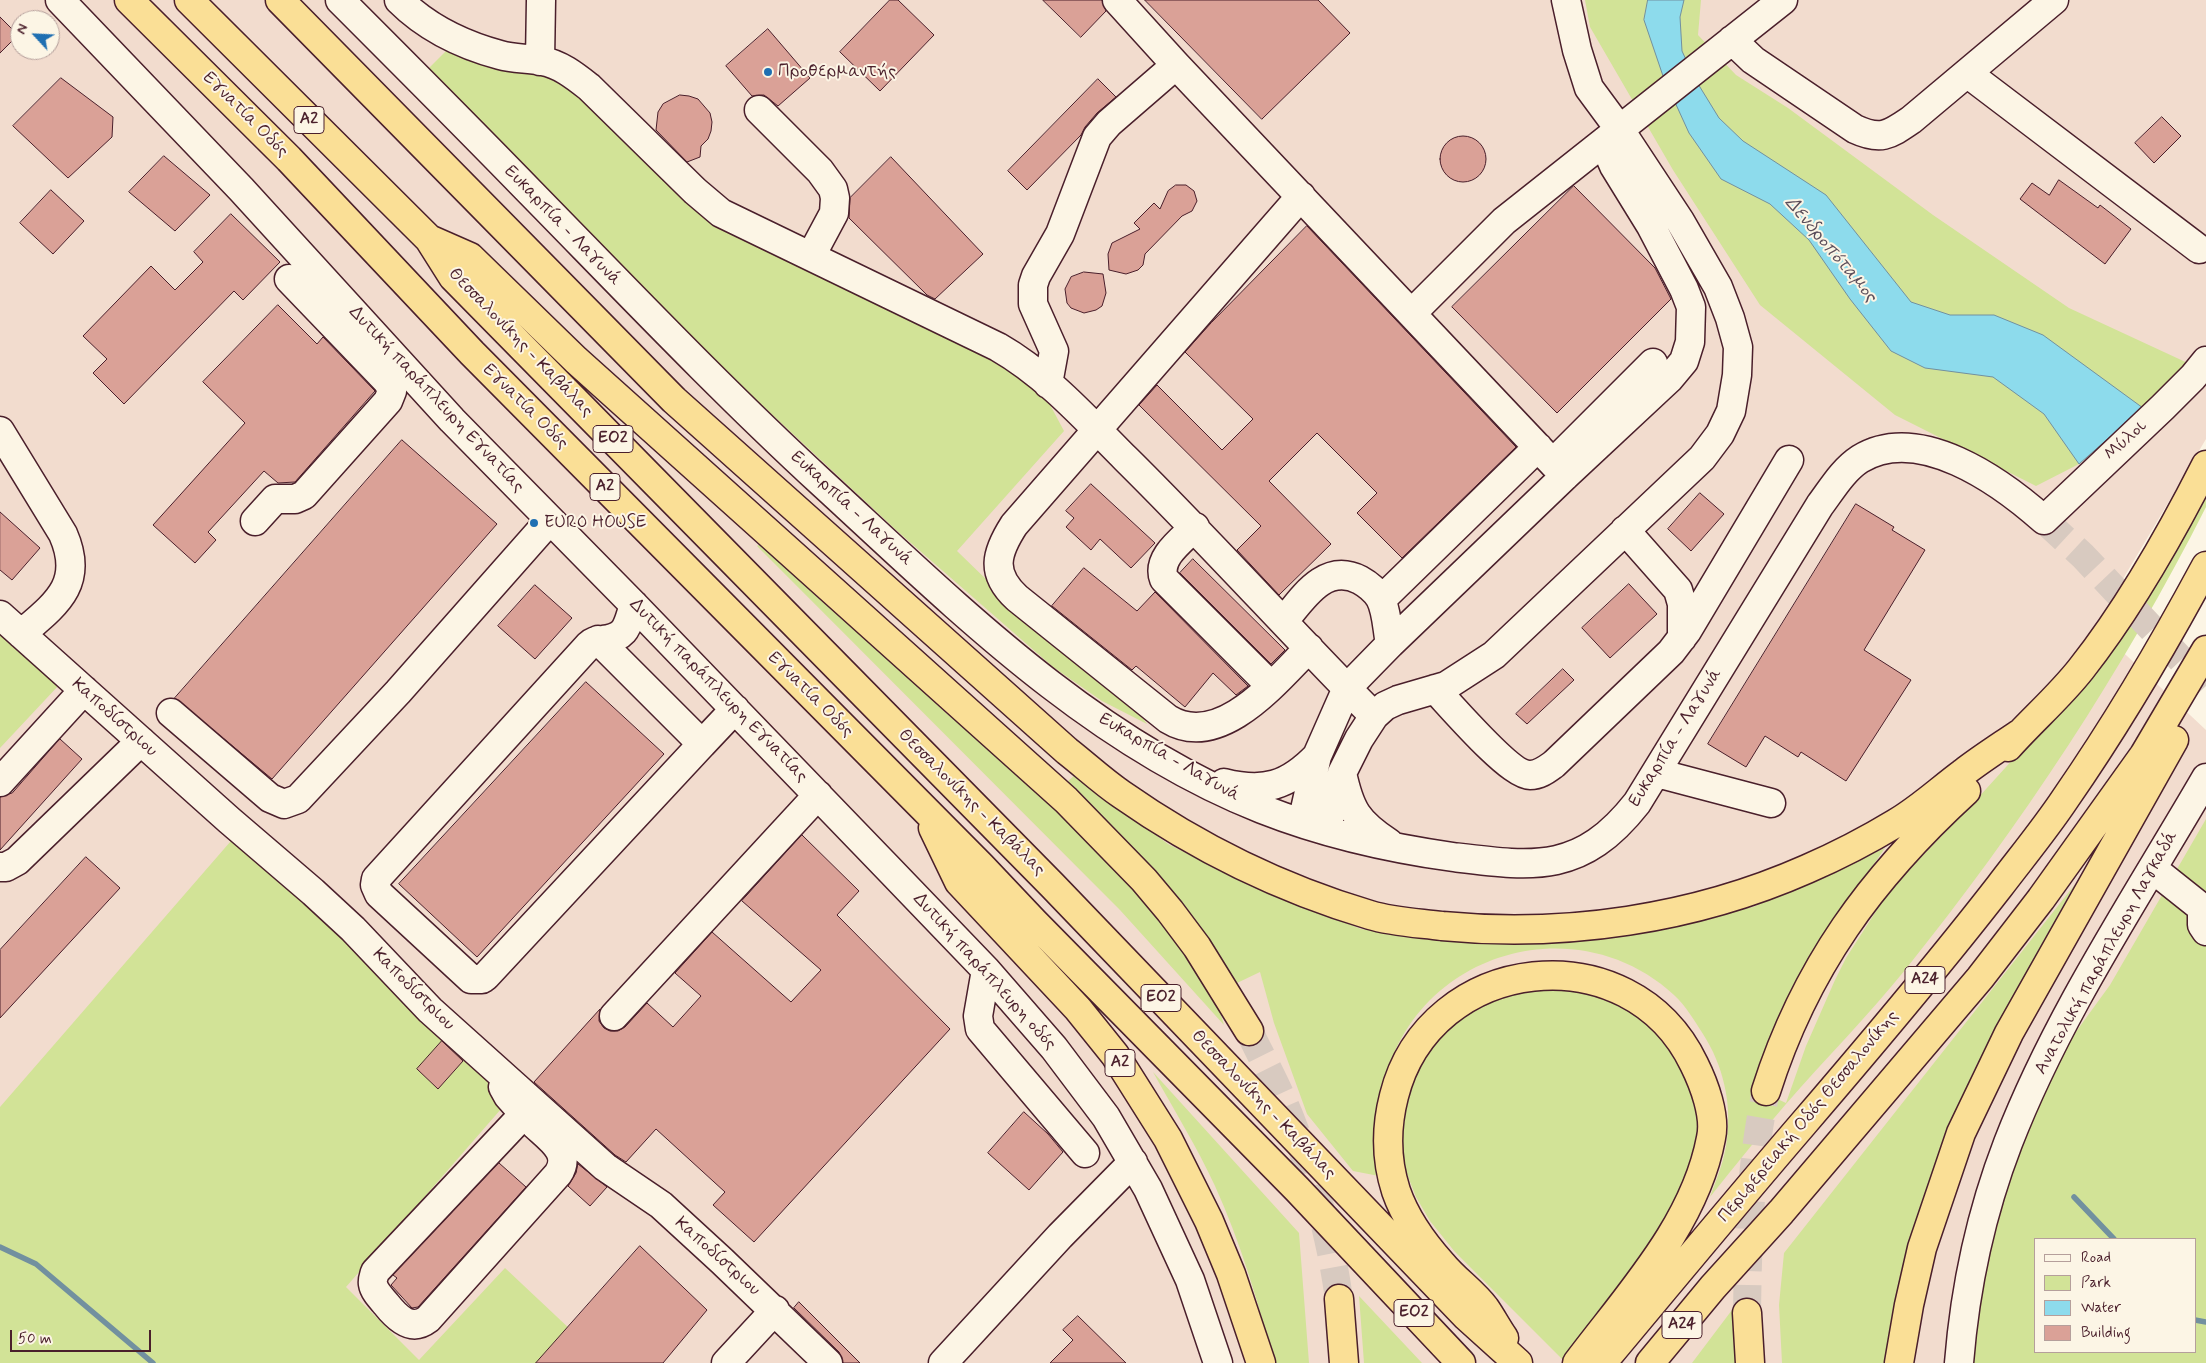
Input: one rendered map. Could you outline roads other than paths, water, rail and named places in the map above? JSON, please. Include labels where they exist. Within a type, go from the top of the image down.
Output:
[{"type":"highway","name":"Εγνατία Οδός","points":[[129,0],[289,159],[472,353],[925,810]]},
{"type":"highway","name":"Α2","points":[[189,0],[429,239],[470,257],[576,360],[1066,800],[1144,880],[1170,911],[1197,947],[1249,1031]]},
{"type":"highway","points":[[280,0],[674,400],[1067,751],[1118,792],[1161,821],[1242,867],[1286,886],[1372,916],[1461,927],[1506,930],[1632,920],[1680,912],[1769,885],[1809,868],[1879,832],[1924,804],[1963,772],[2019,734]]},
{"type":"highway","name":"Θεσσαλονίκης - Καβάλας","points":[[429,239],[453,277],[1052,885],[1466,1316],[1519,1363]]},
{"type":"highway","points":[[1766,1091],[1778,1053],[1796,1010],[1816,972],[1858,907],[1883,876],[1950,806],[1986,773],[2019,734],[2080,670],[2131,597],[2171,532],[2206,465]]},
{"type":"highway","name":"Περιφερειακή Οδός Θεσσαλονίκης","points":[[1602,1363],[1754,1181],[1898,1014],[2008,875],[2064,801],[2110,732],[2153,663],[2206,566]]},
{"type":"highway","name":"Α24","points":[[1650,1363],[1713,1287],[1781,1212],[1980,978],[2041,899],[2144,754],[2206,650]]},
{"type":"highway","points":[[1899,1363],[1909,1305],[1922,1248],[1961,1133],[2009,1033],[2206,683]]},
{"type":"highway","name":"Α2","points":[[925,810],[959,882],[1078,1009],[1115,1055],[1168,1139],[1231,1274],[1261,1363]]},
{"type":"highway","name":"Θεσσαλονίκης - Καβάλας","points":[[925,810],[1297,1189],[1461,1363]]},
{"type":"highway","points":[[1519,1363],[1484,1306],[1442,1265],[1410,1219],[1397,1192],[1390,1164],[1388,1139],[1390,1110],[1398,1081],[1408,1056],[1425,1033],[1442,1015],[1466,998],[1494,985],[1523,977],[1548,975],[1577,976],[1604,983],[1631,995],[1655,1012],[1675,1032],[1690,1055],[1702,1079],[1709,1105],[1712,1135],[1694,1194],[1676,1230],[1577,1363]]},
{"type":"highway","points":[[1670,1363],[1702,1322],[1713,1287]]},
{"type":"highway","points":[[1339,1299],[1344,1363]]},
{"type":"highway","points":[[1747,1313],[1750,1363]]},
{"type":"street","name":"Δυτική παράπλευρη Εγνατίας","points":[[60,0],[242,189],[331,306],[452,420],[818,795]]},
{"type":"street","name":"Ευκαρπία - Λαγυνά","points":[[340,0],[746,411],[979,627],[1074,703],[1129,739],[1194,777],[1248,803],[1314,826],[1396,848],[1496,862],[1531,864],[1553,862],[1577,854],[1617,826],[1637,803],[1820,505],[1836,484],[1859,460],[1883,449],[1895,447],[1916,448],[1943,455],[1971,468],[2023,501],[2044,520]]},
{"type":"street","points":[[399,0],[425,21],[460,41],[502,56],[540,61],[560,67],[584,83],[713,207],[998,347],[1028,366],[1195,527],[1374,716]]},
{"type":"street","points":[[540,61],[541,0]]},
{"type":"street","points":[[1117,0],[1176,65],[1552,462]]},
{"type":"street","points":[[1314,826],[1359,738],[1374,716],[1386,706],[1398,700],[1446,686],[1494,654],[1702,458],[1720,434],[1731,411],[1737,375],[1738,347],[1718,287],[1680,220],[1612,136],[1589,88],[1577,50],[1566,0]]},
{"type":"street","points":[[1412,313],[1504,221],[1783,0]]},
{"type":"street","points":[[1732,40],[1753,60],[1855,129],[1867,135],[1880,137],[1891,134],[1912,120],[2054,0]]},
{"type":"street","points":[[1048,384],[1054,351],[1033,304],[1032,294],[1036,276],[1060,234],[1097,138],[1109,122],[1176,65]]},
{"type":"street","points":[[1967,73],[2199,249]]},
{"type":"street","points":[[759,110],[820,171],[833,189],[835,198],[834,213],[812,256]]},
{"type":"street","points":[[1380,600],[1552,462],[1669,379],[1684,361],[1690,342],[1691,307],[1684,289],[1651,226],[1614,166],[1612,136]]},
{"type":"street","points":[[1301,196],[1014,524],[1003,541],[999,555],[998,570],[1003,582],[1017,598],[1138,696],[1177,725],[1197,728],[1219,723],[1241,712],[1271,686],[1309,648]]},
{"type":"street","points":[[255,521],[275,499],[295,499],[304,495],[390,396],[388,382],[331,306],[289,279]]},
{"type":"street","name":"Μύλοι","points":[[2044,520],[2187,383],[2206,361]]},
{"type":"street","points":[[1194,777],[1234,786],[1266,787],[1291,778],[1305,769],[1317,756],[1347,688],[1390,644],[1552,462],[1652,362]]},
{"type":"street","points":[[0,431],[63,534],[69,548],[71,563],[67,584],[56,604],[21,634]]},
{"type":"street","points":[[1435,690],[1516,771],[1529,775],[1540,773],[1554,764],[1671,652],[1682,638],[1789,460]]},
{"type":"street","points":[[171,713],[270,798],[284,804],[298,799],[398,692],[550,520]]},
{"type":"street","points":[[1195,527],[1164,562],[1162,573],[1164,579],[1271,686]]},
{"type":"street","points":[[1625,530],[1678,590],[1682,604],[1682,638]]},
{"type":"street","points":[[1284,621],[1310,588],[1323,579],[1338,575],[1354,577],[1368,584],[1380,600],[1390,644]]},
{"type":"street","points":[[634,605],[621,636],[598,640],[589,644],[378,874],[375,885],[379,894],[467,976],[471,979],[482,979],[735,709]]},
{"type":"street","name":"Καποδίστριου","points":[[0,616],[141,742],[314,892],[353,929],[430,1010],[605,1166],[660,1205],[775,1310],[828,1363]]},
{"type":"street","points":[[598,640],[702,744]]},
{"type":"street","points":[[0,782],[84,690]]},
{"type":"street","points":[[0,867],[6,867],[17,861],[141,742]]},
{"type":"street","points":[[1314,826],[1317,756]]},
{"type":"street","points":[[1657,772],[1771,803]]},
{"type":"street","points":[[1342,773],[1347,796],[1355,814],[1368,829],[1396,848]]},
{"type":"street","name":"Ανατολική παράπλευρη Λαγκαδά","points":[[1959,1363],[1968,1293],[1977,1245],[1992,1189],[2008,1143],[2056,1037],[2206,778]]},
{"type":"street","points":[[614,1016],[818,795]]},
{"type":"street","name":"Δυτική παράπλευρη οδός","points":[[818,795],[986,970],[1077,1076],[1106,1117],[1133,1162],[1160,1214],[1200,1306],[1218,1363]]},
{"type":"street","points":[[2154,869],[2202,908],[2202,924],[2206,931]]},
{"type":"street","points":[[986,970],[978,1016],[980,1028],[1085,1153]]},
{"type":"street","points":[[497,1069],[505,1092],[561,1151],[563,1156],[561,1168],[428,1319],[418,1324],[406,1323],[397,1317],[375,1290],[373,1284],[375,1272],[524,1114]]},
{"type":"street","points":[[942,1363],[1060,1236],[1133,1162]]},
{"type":"street","points":[[726,1363],[775,1310]]},
{"type":"water","name":"Δενδροπόταμος","points":[[1648,0],[1684,0],[1680,17],[1682,51],[1695,79],[1719,118],[1743,141],[1826,195],[1911,302],[1950,315],[1994,315],[2043,335],[2143,408],[2079,464],[2044,414],[1993,377],[1925,368],[1891,351],[1850,299],[1809,240],[1770,204],[1721,179],[1689,133],[1663,76],[1644,20]]},
{"type":"waterway","points":[[2074,1197],[2113,1238]]},
{"type":"waterway","points":[[0,1247],[36,1264],[153,1363]]},
{"type":"waterway","points":[[2196,1320],[2206,1322]]},
{"type":"tunnel","points":[[2044,520],[2083,556],[2206,686]]},
{"type":"tunnel","points":[[1249,1031],[1283,1101],[1308,1168],[1327,1233],[1339,1299]]},
{"type":"tunnel","points":[[1747,1313],[1749,1229],[1753,1174],[1766,1091]]},
{"type":"place","name":"Προθερμαντής","points":[[768,72]]},
{"type":"place","name":"EURO HOUSE","points":[[534,523]]}]
